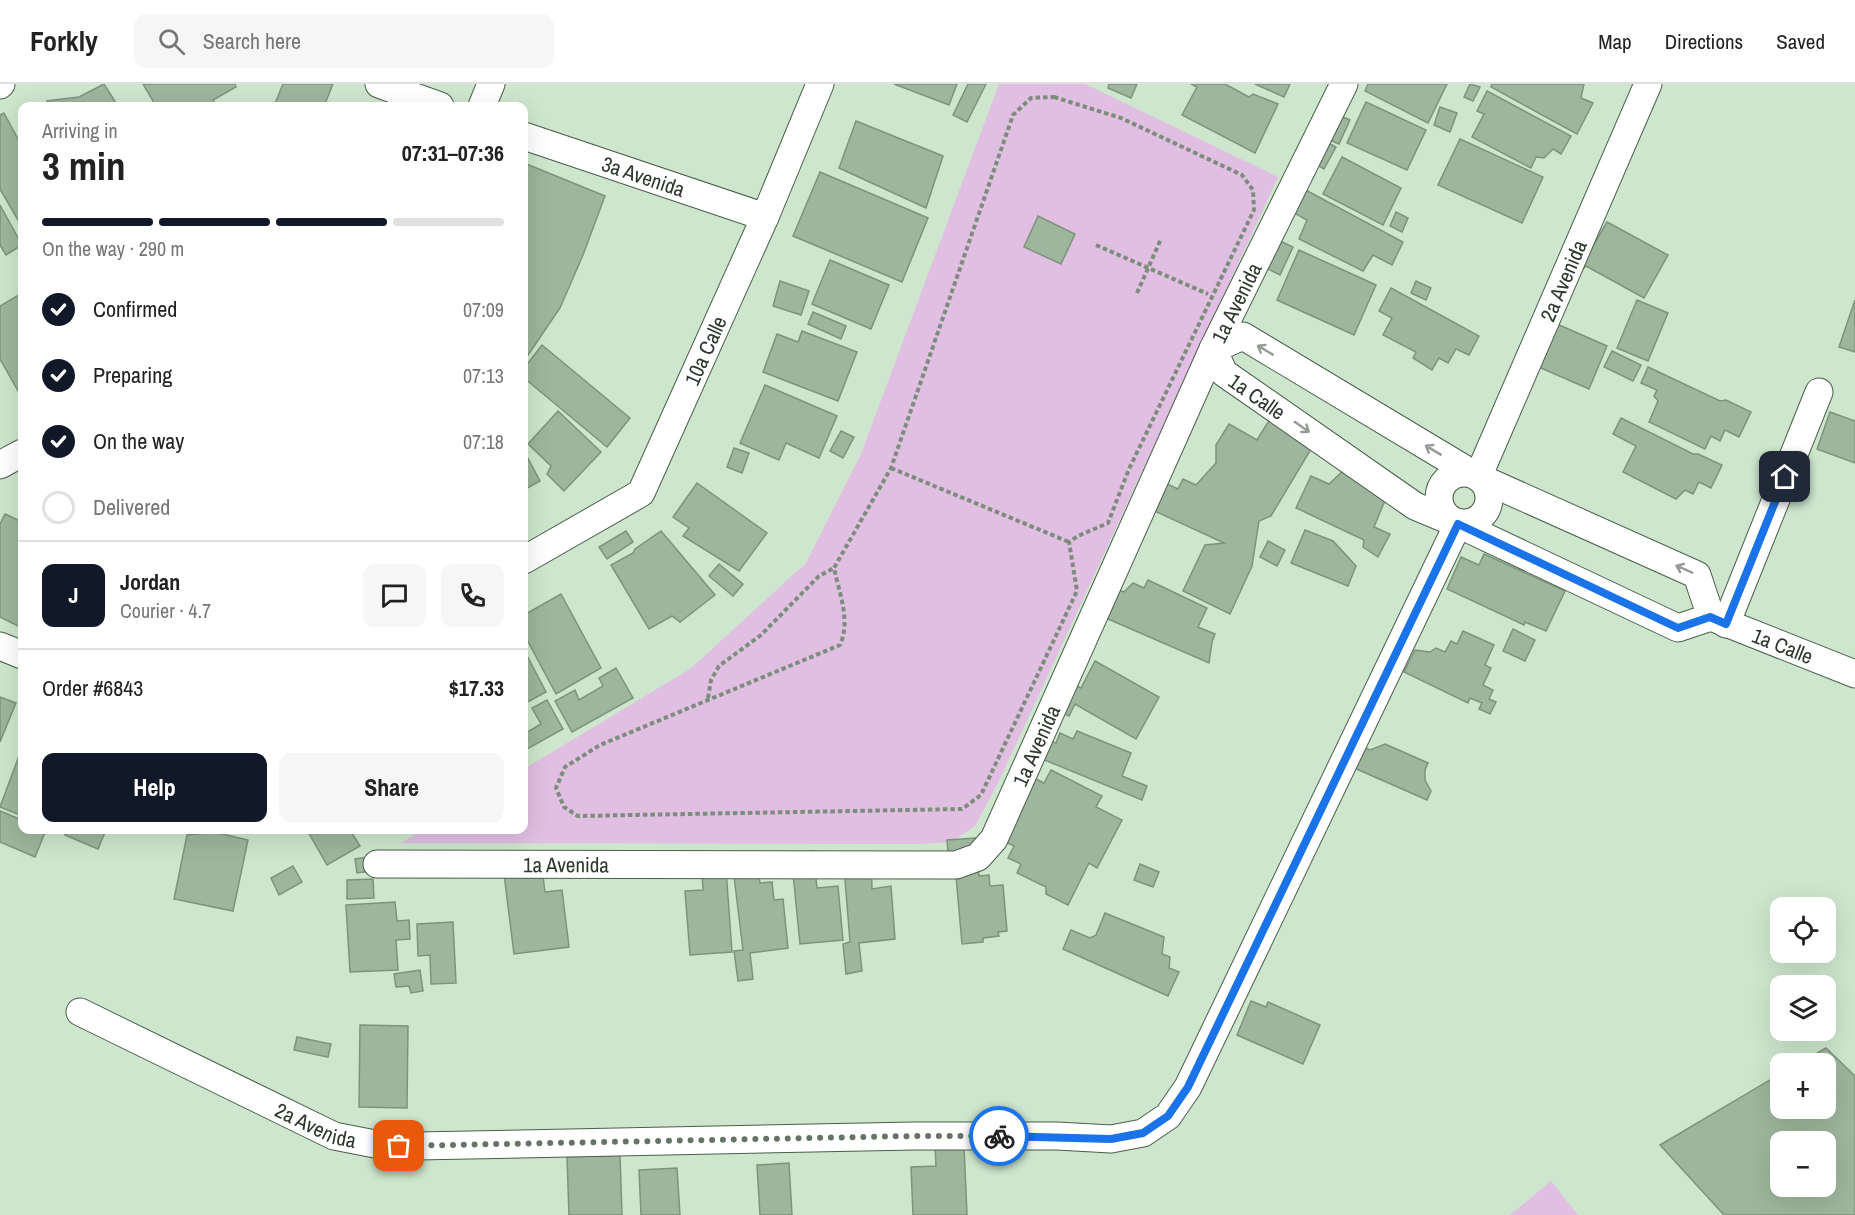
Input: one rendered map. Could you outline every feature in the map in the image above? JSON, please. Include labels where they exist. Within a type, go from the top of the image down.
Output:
[{"type":"street","points":[[379,84],[429,102]]},
{"type":"street","points":[[484,102],[491,84]]},
{"type":"street","name":"10a Calle","points":[[528,558],[641,493],[765,217],[820,84]]},
{"type":"street","name":"1a Avenida","points":[[377,864],[956,865],[978,857],[994,840],[1214,349],[1344,84]]},
{"type":"street","name":"2a Avenida","points":[[1478,477],[1648,84]]},
{"type":"street","name":"3a Avenida","points":[[528,137],[765,217]]},
{"type":"street","name":"1a Calle","points":[[1718,621],[1697,575],[1478,477],[1242,336],[1214,349],[1224,373],[1415,506],[1678,628],[1718,621],[1855,674]]},
{"type":"street","points":[[1718,621],[1819,392]]},
{"type":"street","points":[[0,465],[18,455]]},
{"type":"street","points":[[1470,473],[1478,477],[1487,488],[1489,504],[1481,517],[1458,524],[1444,513],[1439,497],[1446,481],[1453,476],[1470,473]]},
{"type":"street","name":"2a Avenida","points":[[80,1012],[334,1136],[380,1145],[429,1146],[914,1136],[1057,1136],[1111,1139],[1143,1133],[1168,1116],[1188,1087],[1458,524]]},
{"type":"street","points":[[0,646],[18,653]]},
{"type":"path","points":[[708,699],[711,680],[719,666],[761,635],[819,576],[834,568],[891,468],[1012,115],[1031,98],[1053,97],[1121,118],[1242,175],[1253,190],[1254,210],[1129,469],[1108,523],[1069,542],[891,468]]},
{"type":"path","points":[[1137,293],[1161,239]]},
{"type":"path","points":[[1096,245],[1212,296]]},
{"type":"path","points":[[834,568],[844,616],[844,635],[840,645],[600,745],[565,767],[556,788],[564,807],[578,816],[962,809],[981,795]]},
{"type":"shaded area","points":[[999,84],[1085,84],[1278,177],[999,781],[975,826],[951,842],[921,844],[401,843],[416,834],[528,834],[528,767],[690,669],[806,563],[861,454]]},
{"type":"shaded area","points":[[1551,1181],[1578,1215],[1510,1215]]},
{"type":"building","points":[[104,84],[115,102],[47,101],[79,97]]},
{"type":"building","points":[[143,84],[235,84],[236,87],[213,100],[214,102],[154,102]]},
{"type":"building","points":[[283,84],[333,84],[326,102],[276,102]]},
{"type":"building","points":[[894,84],[957,84],[949,105]]},
{"type":"building","points":[[968,84],[986,84],[967,122],[953,115]]},
{"type":"building","points":[[1109,84],[1137,84],[1131,98],[1108,88]]},
{"type":"building","points":[[1191,84],[1225,84],[1249,97],[1253,94],[1278,104],[1255,153],[1182,115],[1197,87]]},
{"type":"building","points":[[1255,84],[1290,84],[1284,97]]},
{"type":"building","points":[[1368,84],[1447,84],[1428,123],[1365,91]]},
{"type":"building","points":[[1470,84],[1480,87],[1473,101],[1464,97]]},
{"type":"building","points":[[1492,84],[1584,84],[1581,98],[1593,103],[1577,134],[1491,87]]},
{"type":"building","points":[[1487,91],[1571,136],[1561,154],[1553,149],[1544,158],[1536,157],[1531,168],[1472,137],[1484,114],[1477,111]]},
{"type":"building","points":[[1366,102],[1426,130],[1407,170],[1347,143]]},
{"type":"building","points":[[1440,107],[1457,113],[1450,132],[1434,125]]},
{"type":"building","points":[[4,113],[18,139],[18,220],[0,189],[0,115]]},
{"type":"building","points":[[1334,113],[1350,120],[1339,144],[1323,137]]},
{"type":"building","points":[[856,121],[943,156],[926,208],[839,168]]},
{"type":"building","points":[[1321,139],[1336,147],[1324,169],[1309,160]]},
{"type":"building","points":[[1460,139],[1543,177],[1522,223],[1438,185]]},
{"type":"building","points":[[1342,157],[1401,188],[1383,225],[1323,194]]},
{"type":"building","points":[[528,165],[605,196],[560,308],[528,355]]},
{"type":"building","points":[[820,172],[928,218],[902,282],[793,236]]},
{"type":"building","points":[[1300,187],[1403,242],[1392,265],[1373,255],[1363,271],[1299,239],[1307,220],[1287,209]]},
{"type":"building","points":[[0,205],[18,238],[18,248],[6,255],[0,245]]},
{"type":"building","points":[[1396,212],[1408,218],[1402,232],[1390,226]]},
{"type":"building","points":[[1038,216],[1075,234],[1061,264],[1024,247]]},
{"type":"building","points":[[1607,222],[1668,255],[1644,298],[1586,266],[1581,271],[1580,238],[1593,246]]},
{"type":"building","points":[[1276,239],[1293,247],[1280,275],[1262,266]]},
{"type":"building","points":[[1299,250],[1376,285],[1354,335],[1277,300]]},
{"type":"building","points":[[830,260],[889,285],[871,329],[812,304]]},
{"type":"building","points":[[780,281],[809,291],[801,315],[773,306]]},
{"type":"building","points":[[1416,281],[1431,288],[1426,300],[1411,293]]},
{"type":"building","points":[[1391,288],[1479,336],[1469,355],[1456,349],[1448,363],[1439,358],[1432,370],[1413,358],[1416,352],[1383,335],[1392,318],[1379,311]]},
{"type":"building","points":[[18,295],[18,391],[0,359],[0,306]]},
{"type":"building","points":[[1637,300],[1668,313],[1648,361],[1617,348]]},
{"type":"building","points":[[1855,300],[1855,352],[1839,347]]},
{"type":"building","points":[[813,312],[846,326],[841,339],[808,324]]},
{"type":"building","points":[[1541,317],[1607,346],[1589,389],[1532,364]]},
{"type":"building","points":[[802,331],[857,352],[838,401],[763,372],[777,334],[798,342]]},
{"type":"building","points":[[542,345],[630,418],[607,447],[528,381],[528,363]]},
{"type":"building","points":[[1612,351],[1641,365],[1633,381],[1604,367]]},
{"type":"building","points":[[1648,367],[1720,401],[1726,400],[1751,412],[1739,437],[1725,430],[1720,441],[1711,436],[1705,449],[1649,422],[1658,401],[1654,396],[1657,390],[1641,383]]},
{"type":"building","points":[[765,385],[837,416],[819,458],[786,443],[779,460],[740,443]]},
{"type":"building","points":[[558,411],[601,452],[564,491],[547,474],[551,466],[528,444]]},
{"type":"building","points":[[1830,412],[1855,421],[1855,463],[1817,449]]},
{"type":"building","points":[[1621,418],[1693,454],[1722,465],[1711,488],[1699,482],[1693,494],[1685,490],[1676,499],[1623,472],[1636,446],[1613,434]]},
{"type":"building","points":[[1270,419],[1314,444],[1271,516],[1259,521],[1252,566],[1230,614],[1183,591],[1205,545],[1224,543],[1148,508],[1161,481],[1178,489],[1183,479],[1196,485],[1216,463],[1216,445],[1229,424],[1257,440]]},
{"type":"building","points":[[841,431],[854,437],[843,458],[830,451]]},
{"type":"building","points":[[734,448],[749,453],[742,473],[727,467]]},
{"type":"building","points":[[528,458],[540,481],[528,488]]},
{"type":"building","points":[[1342,472],[1388,493],[1374,527],[1390,534],[1378,557],[1363,547],[1364,540],[1296,508],[1311,476],[1329,484]]},
{"type":"building","points":[[697,483],[767,533],[739,571],[683,536],[689,528],[673,517]]},
{"type":"building","points":[[5,514],[18,520],[18,626],[0,617],[0,524]]},
{"type":"building","points":[[1305,530],[1333,541],[1356,566],[1348,586],[1291,563]]},
{"type":"building","points":[[626,531],[633,542],[607,559],[599,547]]},
{"type":"building","points":[[661,531],[715,595],[680,622],[672,616],[649,629],[611,565],[633,553],[635,549]]},
{"type":"building","points":[[1268,541],[1285,550],[1277,566],[1260,557]]},
{"type":"building","points":[[1484,554],[1565,591],[1546,631],[1525,622],[1524,625],[1447,589],[1461,557],[1479,565]]},
{"type":"building","points":[[719,564],[743,584],[733,596],[709,576]]},
{"type":"building","points":[[1148,580],[1207,608],[1198,627],[1215,634],[1209,663],[1099,615],[1111,587],[1124,592],[1133,583],[1144,588]]},
{"type":"building","points":[[561,594],[601,668],[556,694],[528,642],[528,613]]},
{"type":"building","points":[[1513,629],[1535,640],[1525,661],[1503,651]]},
{"type":"building","points":[[1463,631],[1494,645],[1485,665],[1491,668],[1483,685],[1493,690],[1489,699],[1496,702],[1490,714],[1479,709],[1482,703],[1470,698],[1468,703],[1404,672],[1415,650],[1430,652],[1436,648],[1445,652],[1451,641],[1457,644]]},
{"type":"building","points":[[528,658],[546,692],[528,702]]},
{"type":"building","points":[[1095,661],[1159,697],[1136,739],[1075,704],[1069,716],[1054,709],[1069,682],[1081,688]]},
{"type":"building","points":[[616,668],[633,698],[572,732],[555,701],[575,690],[579,700],[603,686],[599,678]]},
{"type":"building","points":[[0,697],[16,703],[0,742]]},
{"type":"building","points":[[547,700],[563,729],[528,748],[528,732],[541,724],[532,708]]},
{"type":"building","points":[[1077,731],[1131,753],[1122,776],[1147,786],[1142,800],[1030,754],[1043,738],[1056,743],[1060,733],[1073,739]]},
{"type":"building","points":[[1385,744],[1428,763],[1425,780],[1431,791],[1427,800],[1352,767],[1361,746],[1370,750]]},
{"type":"building","points":[[18,759],[18,814],[0,807]]},
{"type":"building","points":[[1051,770],[1102,796],[1096,807],[1122,820],[1097,868],[1089,863],[1068,905],[1046,894],[1046,887],[1017,873],[1021,864],[1008,858],[1014,846],[1000,839],[1020,771],[1044,783]]},
{"type":"building","points":[[0,811],[18,818],[18,834],[44,834],[35,857],[0,842]]},
{"type":"building","points":[[65,834],[104,834],[98,849]]},
{"type":"building","points":[[222,834],[248,840],[233,911],[174,899],[187,835]]},
{"type":"building","points":[[309,834],[352,834],[360,846],[327,865]]},
{"type":"building","points":[[976,838],[979,876],[989,875],[990,886],[1003,885],[1007,931],[998,932],[999,936],[983,938],[983,942],[962,944],[956,876],[950,877],[947,840]]},
{"type":"building","points":[[813,851],[817,888],[838,886],[843,940],[800,944],[791,853]]},
{"type":"building","points":[[871,854],[872,889],[891,886],[895,939],[859,943],[862,971],[846,974],[843,944],[850,942],[843,855]]},
{"type":"building","points":[[383,855],[385,869],[357,873],[355,859]]},
{"type":"building","points":[[756,857],[760,883],[772,882],[774,900],[783,899],[788,948],[750,953],[753,979],[738,981],[734,951],[743,950],[732,860]]},
{"type":"building","points":[[541,861],[545,892],[562,890],[569,947],[514,954],[503,866]]},
{"type":"building","points":[[1140,864],[1159,872],[1153,887],[1134,880]]},
{"type":"building","points":[[293,866],[302,882],[279,895],[271,878]]},
{"type":"building","points":[[726,869],[732,952],[690,955],[685,891],[703,890],[702,871]]},
{"type":"building","points":[[373,879],[374,898],[347,899],[347,880]]},
{"type":"building","points":[[395,902],[397,921],[409,920],[410,939],[396,940],[398,970],[350,972],[346,905]]},
{"type":"building","points":[[1105,913],[1164,937],[1162,954],[1170,957],[1169,968],[1179,972],[1168,996],[1063,949],[1071,930],[1090,938],[1096,935]]},
{"type":"building","points":[[453,922],[456,983],[431,984],[430,955],[418,956],[417,924]]},
{"type":"building","points":[[420,970],[423,991],[411,993],[409,986],[396,987],[394,974]]},
{"type":"building","points":[[1251,1001],[1266,1007],[1268,1002],[1320,1025],[1303,1064],[1237,1035]]},
{"type":"building","points":[[360,1025],[408,1026],[407,1108],[359,1107]]},
{"type":"building","points":[[297,1037],[331,1044],[328,1057],[294,1050]]},
{"type":"building","points":[[1826,1048],[1831,1053],[1817,1053]]},
{"type":"building","points":[[1836,1058],[1855,1076],[1855,1215],[1724,1215],[1660,1145],[1770,1080],[1770,1119],[1836,1119]]},
{"type":"building","points":[[964,1145],[967,1215],[913,1215],[911,1167],[936,1166],[935,1146]]},
{"type":"building","points":[[620,1155],[622,1215],[569,1215],[567,1157]]},
{"type":"building","points":[[789,1163],[792,1215],[760,1215],[757,1165]]},
{"type":"building","points":[[677,1168],[680,1215],[641,1215],[639,1170]]},
{"type":"way so far","points":[[399,1146],[999,1136]]},
{"type":"route","points":[[999,1136],[1111,1139],[1143,1133],[1168,1116],[1188,1087],[1458,524],[1678,628],[1710,617],[1726,624],[1785,477]]}]
